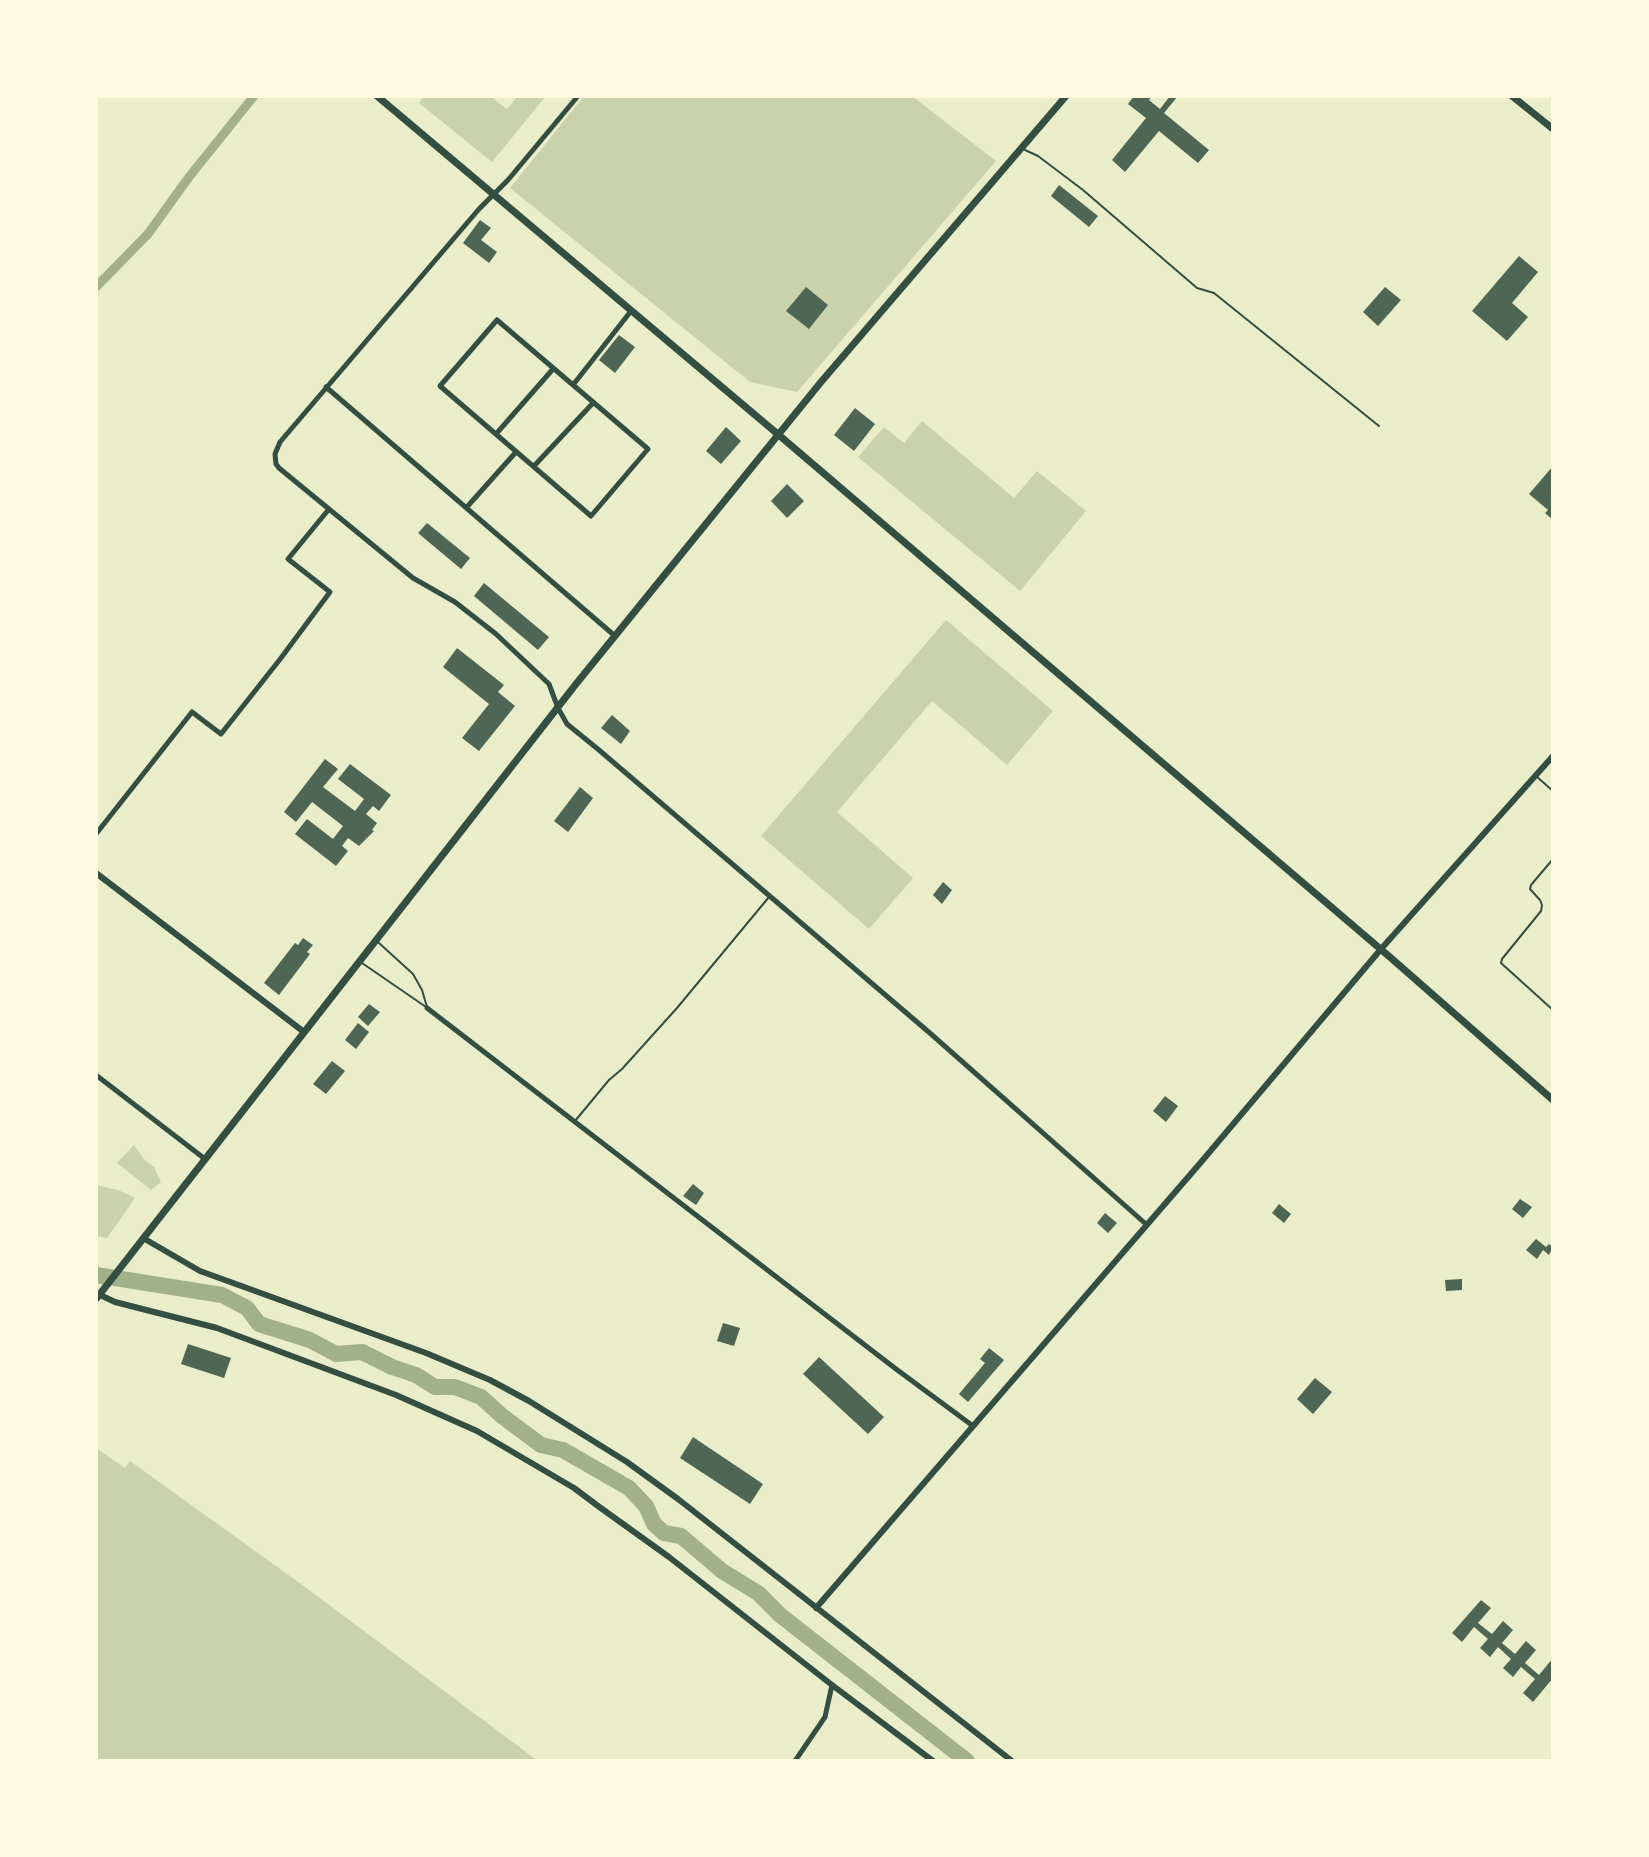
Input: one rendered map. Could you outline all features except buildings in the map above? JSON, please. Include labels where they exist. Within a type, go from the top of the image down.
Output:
[{"type":"main road","points":[[377,96],[1381,949],[1553,1100]]},
{"type":"main road","points":[[97,1296],[615,636],[821,382],[1066,96]]},
{"type":"main road","points":[[1512,96],[1553,129]]},
{"type":"street","points":[[578,96],[280,442],[275,459],[279,468],[413,578],[455,602],[496,634],[549,684],[567,724],[931,1034],[1147,1225]]},
{"type":"street","points":[[573,385],[631,311]]},
{"type":"street","points":[[497,320],[573,385],[648,449],[591,516],[440,386],[497,320]]},
{"type":"street","points":[[496,434],[553,368]]},
{"type":"street","points":[[326,387],[615,636]]},
{"type":"street","points":[[534,467],[593,403]]},
{"type":"street","points":[[466,508],[516,452]]},
{"type":"street","points":[[96,834],[192,712],[221,734],[330,592],[288,559],[329,509]]},
{"type":"street","points":[[816,1608],[1381,949],[1553,756]]},
{"type":"street","points":[[96,873],[304,1032]]},
{"type":"street","points":[[427,1008],[973,1426]]},
{"type":"street","points":[[96,1075],[205,1159]]},
{"type":"street","points":[[143,1238],[200,1271],[426,1353],[520,1396],[627,1462],[678,1499],[1012,1761]]},
{"type":"street","points":[[97,1296],[217,1328],[396,1395],[477,1431],[574,1488],[669,1557],[933,1761]]},
{"type":"street","points":[[795,1761],[825,1717],[832,1685]]},
{"type":"lane","points":[[1021,148],[1038,156],[1083,190],[1197,288],[1214,293],[1379,426]]},
{"type":"lane","points":[[1535,776],[1553,791]]},
{"type":"lane","points":[[1553,859],[1530,889],[1540,900],[1541,911],[1501,963],[1553,1010]]},
{"type":"lane","points":[[574,1122],[677,1008],[769,897]]},
{"type":"lane","points":[[376,940],[413,974],[427,1008]]},
{"type":"lane","points":[[359,961],[427,1008]]},
{"type":"green space","points":[[424,96],[490,96],[507,109],[518,96],[546,96],[492,162],[419,103]]},
{"type":"green space","points":[[584,96],[912,96],[996,161],[797,392],[750,382],[510,188]]},
{"type":"green space","points":[[922,421],[1014,498],[1037,471],[1086,511],[1020,591],[858,457],[884,427],[904,443]]},
{"type":"green space","points":[[946,620],[1053,711],[1007,765],[932,701],[837,812],[913,878],[869,929],[761,836]]},
{"type":"green space","points":[[134,1145],[154,1167],[161,1182],[151,1190],[117,1163]]},
{"type":"green space","points":[[96,1185],[135,1198],[107,1238],[96,1236]]},
{"type":"green space","points":[[96,1448],[125,1468],[130,1461],[538,1761],[96,1761]]},
{"type":"waterway","points":[[96,287],[148,234],[254,96]]},
{"type":"waterway","points":[[96,1275],[222,1295],[247,1308],[259,1324],[310,1340],[336,1354],[362,1352],[416,1375],[435,1387],[455,1387],[481,1397],[541,1445],[563,1450],[629,1488],[664,1533],[681,1536],[722,1571],[758,1593],[780,1615],[967,1761]]}]
